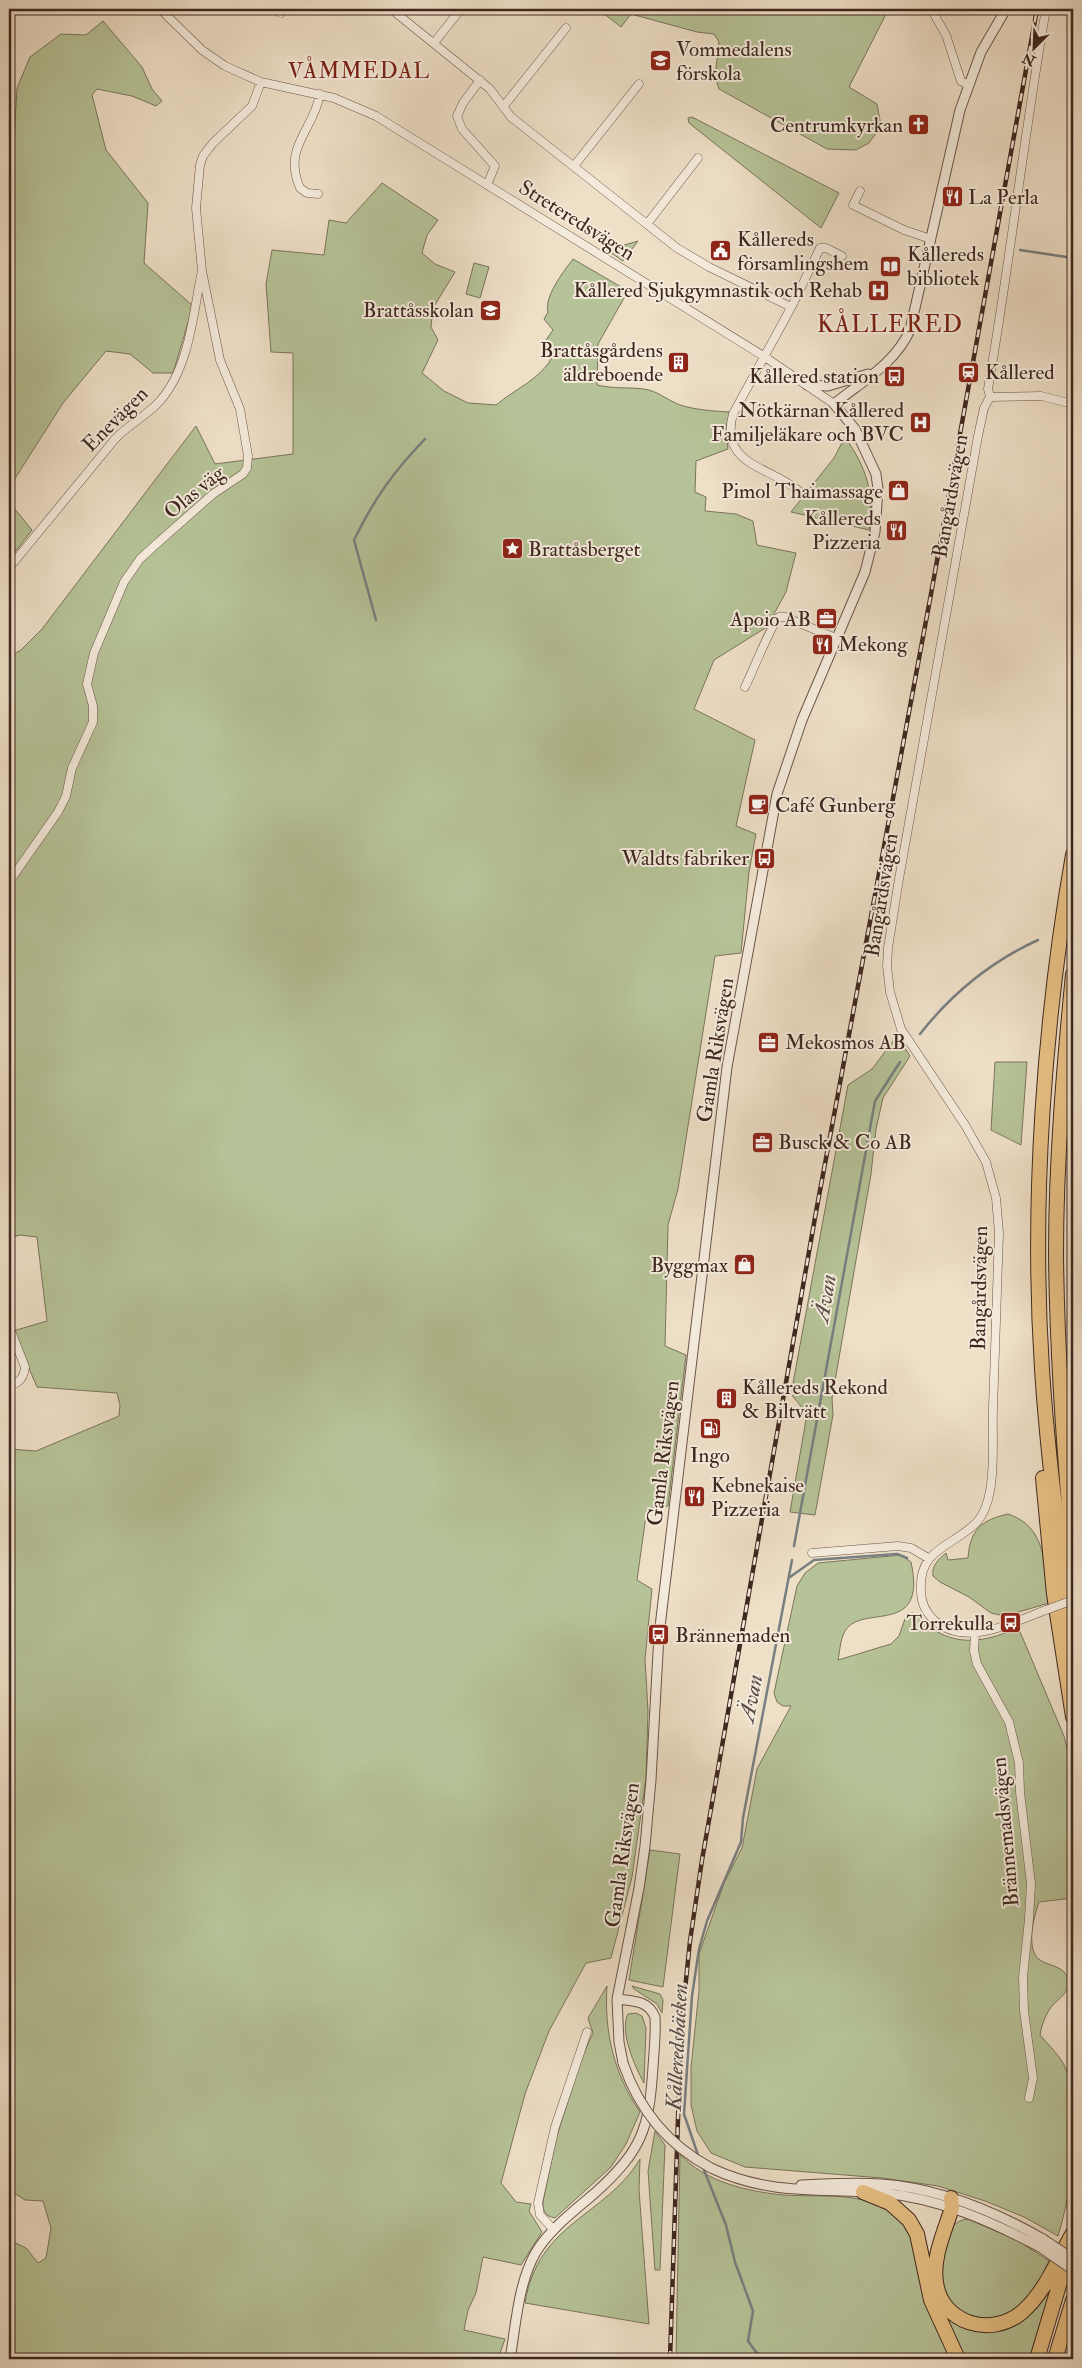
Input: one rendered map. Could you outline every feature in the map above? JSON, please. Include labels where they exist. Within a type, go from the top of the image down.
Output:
[{"type":"highway","points":[[1073,855],[1058,952],[1044,1100],[1039,1250],[1042,1370],[1041,1447],[1046,1524],[1054,1594],[1073,1717]]},
{"type":"highway","points":[[1073,974],[1062,1102],[1056,1243],[1059,1371],[1073,1552]]},
{"type":"highway","points":[[1042,1370],[1056,1513],[1073,1647]]},
{"type":"highway","points":[[1067,1483],[1073,1514]]},
{"type":"highway","points":[[863,2192],[890,2203],[909,2220],[917,2234],[932,2300],[958,2359]]},
{"type":"highway","points":[[926,2270],[949,2203]]},
{"type":"highway","points":[[949,2203],[935,2268],[936,2282],[942,2302],[951,2312],[964,2321],[977,2325],[1006,2322],[1021,2312],[1036,2297],[1073,2233]]},
{"type":"highway","points":[[1037,2359],[1060,2288],[1073,2237]]},
{"type":"highway","points":[[1055,2359],[1073,2300]]},
{"type":"highway","points":[[1064,2359],[1073,2300]]},
{"type":"street","name":"Streteredsvägen","points":[[160,9],[202,50],[216,60],[261,82],[320,94],[349,103],[376,116],[765,357],[834,404]]},
{"type":"street","points":[[272,9],[282,13]]},
{"type":"street","points":[[391,9],[480,80],[497,96],[502,107],[511,117],[690,257],[791,307]]},
{"type":"street","points":[[434,43],[461,9]]},
{"type":"street","points":[[931,9],[948,42],[961,82],[968,85]]},
{"type":"street","points":[[936,17],[939,9]]},
{"type":"street","points":[[834,404],[896,353],[910,330],[960,110],[981,52],[1006,9]]},
{"type":"street","name":"Bangårdsvägen","points":[[928,1558],[969,1530],[978,1520],[984,1510],[990,1489],[993,1460],[999,1233],[996,1198],[986,1162],[965,1125],[901,1029],[890,992],[887,959],[899,879],[978,436],[984,408],[990,397],[988,389],[1013,233],[1024,134],[1046,9]]},
{"type":"street","points":[[502,107],[566,28]]},
{"type":"street","points":[[480,80],[462,103],[458,116],[462,129],[495,166],[487,185]]},
{"type":"street","name":"Olas väg","points":[[9,882],[58,812],[66,796],[72,768],[93,722],[93,706],[87,684],[94,653],[124,582],[147,553],[212,494],[243,474],[247,468],[248,456],[240,408],[220,360],[202,271],[196,208],[200,165],[207,149],[252,106],[261,82]]},
{"type":"street","points":[[574,166],[639,84]]},
{"type":"street","points":[[318,194],[307,193],[300,188],[294,162],[298,144],[318,106],[320,94]]},
{"type":"street","points":[[647,224],[698,158]]},
{"type":"street","points":[[860,191],[853,205],[904,230],[931,239]]},
{"type":"street","points":[[798,491],[787,482],[742,458],[731,439],[730,426],[733,414],[765,357],[820,248],[826,248],[842,256]]},
{"type":"street","name":"Enevägen","points":[[9,568],[115,439],[127,426],[159,402],[168,390],[182,359],[202,271]]},
{"type":"street","points":[[807,384],[828,386],[873,373]]},
{"type":"street","points":[[990,397],[1041,396],[1073,404]]},
{"type":"street","name":"Gamla Riksvägen","points":[[834,404],[855,429],[865,446],[876,474],[878,489],[871,549],[865,572],[838,639],[802,720],[777,794],[727,1067],[660,1625],[645,1846],[639,1888],[617,1999],[619,2042],[623,2063],[637,2096],[657,2126],[686,2154],[711,2168],[728,2176],[758,2185],[789,2188],[798,2191],[863,2192],[949,2203]]},
{"type":"street","points":[[745,687],[760,657],[772,624],[779,617],[786,617],[838,639]]},
{"type":"street","points":[[9,1326],[25,1367],[25,1374],[19,1382],[9,1386]]},
{"type":"street","points":[[812,1553],[898,1546],[911,1548],[928,1558],[922,1570],[920,1590],[921,1599],[930,1617],[937,1623],[956,1631],[975,1633],[1073,1600]]},
{"type":"street","name":"Brännemadsvägen","points":[[975,1633],[974,1651],[977,1664],[1009,1722],[1019,1763],[1020,1792],[1031,1884],[1030,1919],[1023,1977],[1024,2011],[1033,2078],[1029,2098]]},
{"type":"street","points":[[510,2359],[528,2269],[544,2241],[618,2171],[639,2140],[648,2119],[651,2098],[655,2017],[648,2006],[642,2002],[617,1999]]},
{"type":"street","points":[[554,2230],[540,2215],[538,2203],[554,2127],[587,2032]]},
{"type":"street","name":"Gamla Riksvägen","points":[[789,2188],[796,2185],[882,2184],[949,2203],[1073,2259]]},
{"type":"street","name":"Gamla Riksvägen","points":[[1041,2243],[1073,2270]]},
{"type":"green space","points":[[598,9],[884,9],[886,14],[849,87],[877,104],[881,126],[869,143],[856,150],[827,149],[719,89],[715,77],[719,42],[714,34],[697,32],[631,14],[621,27]]},
{"type":"green space","points":[[103,21],[142,67],[152,89],[162,101],[156,106],[132,96],[97,89],[92,95],[106,150],[148,203],[144,263],[193,306],[173,373],[153,373],[130,354],[106,351],[63,403],[9,488],[9,168],[13,160],[17,88],[30,57],[61,34],[86,35]]},
{"type":"green space","points":[[692,117],[839,193],[821,228],[689,123],[688,118]]},
{"type":"green space","points":[[382,183],[438,220],[427,235],[422,253],[435,264],[455,272],[433,308],[431,327],[438,340],[422,373],[444,391],[468,403],[496,405],[535,377],[553,356],[546,340],[553,330],[544,319],[548,312],[552,291],[573,259],[628,291],[598,344],[597,385],[644,389],[686,407],[730,412],[726,428],[728,449],[696,461],[695,492],[706,497],[705,511],[736,514],[753,521],[757,545],[796,553],[786,592],[767,627],[714,660],[694,709],[755,740],[736,826],[756,834],[749,872],[741,953],[715,956],[678,1189],[668,1225],[665,1346],[686,1355],[668,1506],[647,1509],[637,1580],[652,1589],[645,1659],[648,1711],[646,1778],[632,1877],[611,1958],[586,1963],[549,2031],[525,2094],[501,2183],[516,2202],[531,2204],[529,2211],[542,2232],[521,2265],[483,2257],[476,2293],[468,2310],[464,2330],[505,2339],[498,2359],[9,2359],[9,2240],[26,2248],[38,2263],[46,2258],[51,2228],[43,2201],[25,2200],[11,2191],[9,2194],[9,1449],[36,1451],[119,1416],[120,1405],[117,1393],[37,1387],[13,1331],[47,1321],[37,1237],[20,1235],[9,1238],[9,657],[21,650],[42,629],[196,426],[215,464],[293,454],[293,353],[271,352],[266,284],[272,250],[324,255],[329,220],[346,223]]},
{"type":"green space","points":[[638,241],[623,261],[607,250],[614,245],[621,246]]},
{"type":"green space","points":[[474,263],[489,267],[480,298],[466,294]]},
{"type":"green space","points":[[845,437],[864,470],[867,481],[870,504],[869,530],[791,512],[834,458]]},
{"type":"green space","points":[[9,502],[32,530],[9,560]]},
{"type":"green space","points":[[897,1036],[910,1056],[883,1098],[876,1129],[871,1174],[832,1398],[833,1415],[815,1515],[790,1512],[807,1414],[791,1394],[848,1085],[872,1069]]},
{"type":"green space","points":[[995,1062],[1027,1062],[1021,1145],[991,1130]]},
{"type":"green space","points":[[1008,1514],[1021,1520],[1031,1528],[1037,1538],[1042,1550],[1049,1603],[1005,1616],[991,1613],[969,1597],[940,1582],[933,1576],[933,1569],[946,1553],[948,1560],[968,1558],[974,1533],[991,1519]]},
{"type":"green space","points":[[901,1555],[911,1562],[914,1586],[910,1601],[901,1610],[890,1615],[863,1619],[852,1624],[844,1633],[838,1660],[891,1644],[899,1636],[906,1616],[912,1613],[922,1618],[936,1631],[956,1639],[977,1640],[988,1638],[1018,1627],[1064,1736],[1073,1773],[1073,1898],[1039,1902],[1032,1932],[1035,1955],[1040,1960],[1064,1971],[1068,1979],[1067,1989],[1049,2010],[1043,2022],[1040,2035],[1065,2067],[1072,2092],[1074,2112],[1074,2154],[1068,2196],[1058,2236],[1024,2217],[985,2201],[938,2186],[882,2178],[745,2167],[711,2153],[697,2131],[691,2105],[691,2067],[699,1991],[699,1954],[724,1883],[742,1848],[757,1769],[791,1706],[783,1706],[777,1702],[774,1693],[797,1586],[805,1573],[818,1563]]},
{"type":"green space","points":[[650,1850],[680,1854],[663,1987],[629,1980]]},
{"type":"green space","points":[[607,1986],[607,2020],[617,2068],[623,2083],[640,2112],[626,2144],[611,2167],[555,2218],[545,2213],[543,2202],[556,2139],[582,2057],[593,2033],[588,2018]]},
{"type":"green space","points":[[632,1986],[660,1994],[663,2000],[662,2013],[657,2004]]},
{"type":"green space","points":[[636,2013],[642,2016],[646,2028],[644,2083],[629,2049],[625,2030],[628,2014]]},
{"type":"green space","points":[[655,2131],[665,2145],[660,2270],[655,2270],[648,2171]]},
{"type":"green space","points":[[680,2154],[702,2172],[742,2188],[784,2195],[849,2198],[880,2206],[894,2215],[905,2227],[912,2241],[919,2278],[927,2304],[952,2359],[676,2359]]},
{"type":"green space","points":[[640,2159],[639,2190],[649,2324],[525,2303],[532,2276],[544,2254],[574,2222],[626,2179]]},
{"type":"green space","points":[[968,2219],[1017,2240],[1049,2261],[1026,2301],[1003,2317],[986,2319],[969,2314],[959,2309],[946,2292],[942,2269],[949,2235],[955,2224]]},
{"type":"green space","points":[[1057,2270],[1029,2359],[963,2359],[938,2304],[993,2331]]},
{"type":"waterway","points":[[1020,250],[1073,258]]},
{"type":"waterway","points":[[376,620],[354,540],[385,486],[425,439]]},
{"type":"waterway","name":"Ävan","points":[[920,1034],[959,992],[988,968],[1038,940]]},
{"type":"waterway","name":"Ävan","points":[[794,1546],[875,1101],[900,1062]]},
{"type":"waterway","points":[[790,1577],[814,1560],[897,1554],[907,1558]]},
{"type":"waterway","name":"Kålleredsbäcken","points":[[699,2158],[684,2114],[692,1996],[699,1949],[707,1921],[741,1842],[743,1818],[792,1560]]},
{"type":"waterway","name":"Kålleredsbäcken","points":[[702,2165],[726,2225],[735,2262],[753,2311],[748,2341],[756,2352],[769,2359]]},
{"type":"railway","points":[[670,2359],[681,2029],[690,1941],[702,1860],[816,1212],[1037,9]]},
{"type":"place","name":"Vommedalens förskola","points":[[660,61]]},
{"type":"place","name":"Centrumkyrkan","points":[[919,125]]},
{"type":"place","name":"La Perla","points":[[952,197]]},
{"type":"place","name":"Kållereds församlingshem","points":[[721,251]]},
{"type":"place","name":"Kållereds bibliotek","points":[[891,266]]},
{"type":"place","name":"Kållered Sjukgymnastik och Rehab","points":[[878,290]]},
{"type":"place","name":"Brattåsskolan","points":[[490,310]]},
{"type":"place","name":"Brattåsgårdens äldreboende","points":[[679,362]]},
{"type":"place","name":"Kållered","points":[[969,372]]},
{"type":"place","name":"Kållered station","points":[[895,376]]},
{"type":"place","name":"Nötkärnan Kållered Familjeläkare och BVC","points":[[920,422]]},
{"type":"place","name":"Pimol Thaimassage","points":[[899,491]]},
{"type":"place","name":"Kållereds Pizzeria","points":[[897,530]]},
{"type":"place","name":"Brattåsberget","points":[[512,549]]},
{"type":"place","name":"Apoio AB","points":[[827,619]]},
{"type":"place","name":"Mekong","points":[[822,644]]},
{"type":"place","name":"Café Gunberg","points":[[759,805]]},
{"type":"place","name":"Waldts fabriker","points":[[765,858]]},
{"type":"place","name":"Mekosmos AB","points":[[769,1042]]},
{"type":"place","name":"Busck & Co AB","points":[[762,1142]]},
{"type":"place","name":"Byggmax","points":[[744,1265]]},
{"type":"place","name":"Kållereds Rekond & Biltvätt","points":[[726,1399]]},
{"type":"place","name":"Ingo","points":[[710,1428]]},
{"type":"place","name":"Kebnekaise Pizzeria","points":[[695,1497]]},
{"type":"place","name":"Torrekulla","points":[[1010,1623]]},
{"type":"place","name":"Brännemaden","points":[[659,1635]]},
{"type":"district","name":"VÅMMEDAL","points":[[359,70]]},
{"type":"district","name":"KÅLLERED","points":[[890,324]]}]
